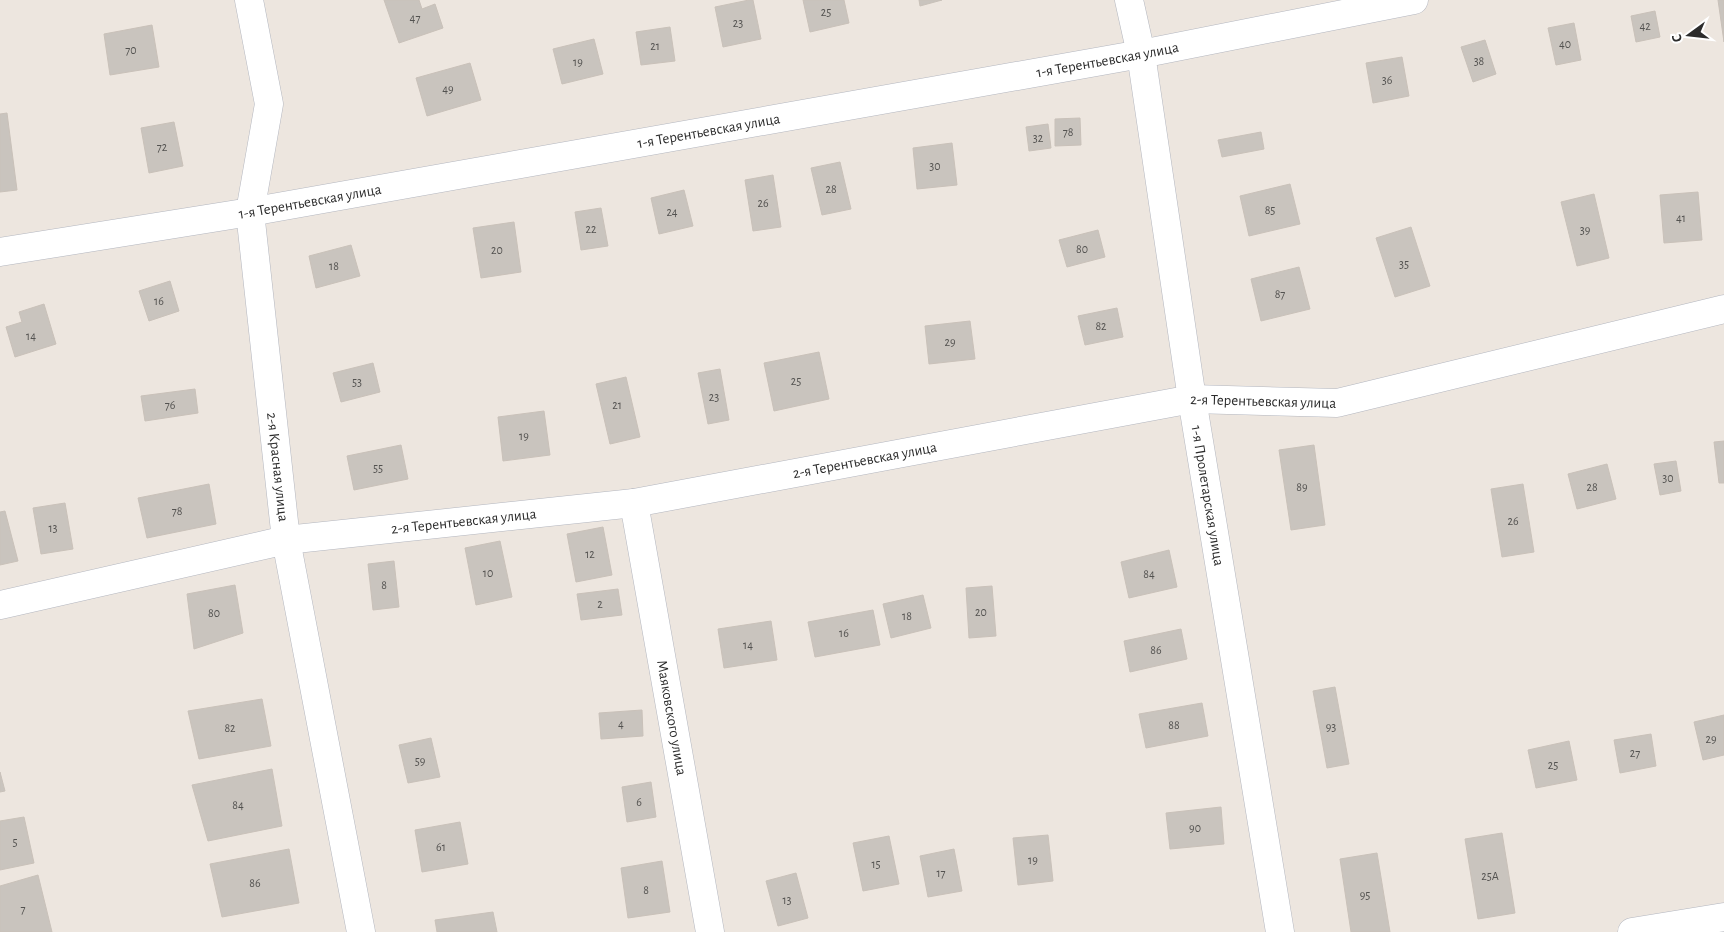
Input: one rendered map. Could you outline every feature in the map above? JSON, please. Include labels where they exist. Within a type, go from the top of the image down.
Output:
[{"type":"street","name":"2-я Красная улица","points":[[249,0],[270,104],[250,212],[286,540],[361,932]]},
{"type":"street","name":"1-я Пролетарская улица","points":[[1129,0],[1140,54],[1192,399],[1280,932]]},
{"type":"street","name":"1-я Терентьевская улица","points":[[0,252],[250,212],[1140,54],[1414,0]]},
{"type":"street","name":"2-я Терентьевская улица","points":[[0,605],[286,540],[634,503],[1192,399],[1337,403],[1724,309]]},
{"type":"street","name":"Маяковского улица","points":[[634,503],[710,932]]},
{"type":"street","points":[[1632,932],[1724,917]]},
{"type":"building","points":[[384,0],[419,0],[422,9],[435,4],[443,28],[399,43]]},
{"type":"building","points":[[753,0],[761,39],[723,47],[715,7]]},
{"type":"building","points":[[803,0],[844,0],[849,23],[810,32]]},
{"type":"building","points":[[919,0],[942,0],[920,6]]},
{"type":"building","points":[[1718,0],[1724,0],[1724,42]]},
{"type":"building","points":[[1655,11],[1660,37],[1636,42],[1631,16]]},
{"type":"building","points":[[1574,23],[1581,60],[1556,65],[1548,28]]},
{"type":"building","points":[[152,25],[159,67],[110,75],[104,34]]},
{"type":"building","points":[[670,27],[675,61],[641,65],[636,32]]},
{"type":"building","points":[[594,39],[603,74],[562,84],[553,49]]},
{"type":"building","points":[[1485,40],[1496,74],[1473,82],[1461,47]]},
{"type":"building","points":[[1402,57],[1409,96],[1373,103],[1366,63]]},
{"type":"building","points":[[470,63],[481,100],[427,116],[416,78]]},
{"type":"building","points":[[7,113],[17,190],[0,192],[0,114]]},
{"type":"building","points":[[1080,118],[1081,145],[1055,146],[1055,119]]},
{"type":"building","points":[[174,122],[183,166],[149,173],[141,128]]},
{"type":"building","points":[[1048,124],[1051,148],[1029,151],[1026,127]]},
{"type":"building","points":[[1261,132],[1264,149],[1222,157],[1218,140]]},
{"type":"building","points":[[952,143],[957,185],[917,189],[913,148]]},
{"type":"building","points":[[840,162],[851,209],[822,215],[811,168]]},
{"type":"building","points":[[773,175],[781,227],[753,231],[745,180]]},
{"type":"building","points":[[1290,184],[1300,224],[1249,236],[1240,196]]},
{"type":"building","points":[[684,190],[693,226],[659,234],[651,198]]},
{"type":"building","points":[[1698,192],[1702,240],[1664,243],[1660,195]]},
{"type":"building","points":[[1594,194],[1609,258],[1577,266],[1561,202]]},
{"type":"building","points":[[601,208],[608,246],[581,250],[575,212]]},
{"type":"building","points":[[514,222],[521,272],[481,278],[473,228]]},
{"type":"building","points":[[1411,227],[1430,286],[1395,297],[1376,238]]},
{"type":"building","points":[[1098,230],[1105,257],[1067,267],[1059,240]]},
{"type":"building","points":[[351,245],[360,276],[316,288],[309,256]]},
{"type":"building","points":[[1299,267],[1310,309],[1261,321],[1251,279]]},
{"type":"building","points":[[170,281],[179,311],[149,321],[139,291]]},
{"type":"building","points":[[44,304],[56,344],[15,357],[6,327],[22,322],[19,312]]},
{"type":"building","points":[[1117,308],[1123,337],[1085,345],[1078,316]]},
{"type":"building","points":[[970,321],[975,359],[929,364],[925,326]]},
{"type":"building","points":[[819,352],[829,399],[774,411],[764,363]]},
{"type":"building","points":[[373,363],[380,392],[341,402],[333,373]]},
{"type":"building","points":[[720,369],[729,420],[708,424],[698,373]]},
{"type":"building","points":[[626,377],[640,437],[610,444],[596,384]]},
{"type":"building","points":[[195,389],[198,413],[145,421],[141,396]]},
{"type":"building","points":[[544,411],[550,455],[503,461],[498,417]]},
{"type":"building","points":[[1724,441],[1724,483],[1719,483],[1714,442]]},
{"type":"building","points":[[401,445],[408,479],[354,490],[347,456]]},
{"type":"building","points":[[1314,445],[1325,525],[1291,530],[1279,450]]},
{"type":"building","points":[[1676,461],[1681,491],[1660,495],[1654,464]]},
{"type":"building","points":[[1607,464],[1616,499],[1577,509],[1568,474]]},
{"type":"building","points":[[209,484],[216,524],[147,538],[138,498]]},
{"type":"building","points":[[1523,484],[1534,552],[1502,557],[1491,489]]},
{"type":"building","points":[[65,503],[73,549],[41,554],[33,508]]},
{"type":"building","points":[[5,511],[18,561],[0,565],[0,512]]},
{"type":"building","points":[[603,527],[612,575],[576,582],[567,534]]},
{"type":"building","points":[[500,541],[512,597],[476,605],[465,548]]},
{"type":"building","points":[[1169,550],[1177,587],[1129,598],[1121,562]]},
{"type":"building","points":[[394,561],[399,607],[373,610],[368,564]]},
{"type":"building","points":[[235,585],[243,633],[194,649],[187,594]]},
{"type":"building","points":[[992,586],[996,636],[969,638],[966,588]]},
{"type":"building","points":[[618,589],[622,615],[581,620],[577,594]]},
{"type":"building","points":[[923,595],[931,628],[891,638],[883,604]]},
{"type":"building","points":[[873,610],[880,645],[815,657],[808,622]]},
{"type":"building","points":[[771,621],[777,660],[724,668],[718,629]]},
{"type":"building","points":[[1181,629],[1187,659],[1130,672],[1124,641]]},
{"type":"building","points":[[1335,687],[1349,764],[1327,768],[1313,691]]},
{"type":"building","points":[[262,699],[271,746],[199,759],[188,711]]},
{"type":"building","points":[[1202,703],[1208,736],[1146,748],[1139,714]]},
{"type":"building","points":[[642,710],[643,736],[601,739],[599,713]]},
{"type":"building","points":[[1724,715],[1724,755],[1703,760],[1694,722]]},
{"type":"building","points":[[1651,734],[1656,766],[1620,773],[1614,740]]},
{"type":"building","points":[[431,738],[440,777],[408,783],[399,745]]},
{"type":"building","points":[[1569,741],[1577,780],[1536,788],[1528,750]]},
{"type":"building","points":[[272,769],[282,826],[208,841],[192,785]]},
{"type":"building","points":[[0,772],[5,791],[0,792]]},
{"type":"building","points":[[651,782],[656,817],[627,822],[622,787]]},
{"type":"building","points":[[1221,807],[1224,844],[1170,849],[1166,813]]},
{"type":"building","points":[[24,817],[34,863],[0,870],[0,821]]},
{"type":"building","points":[[460,822],[468,864],[422,872],[415,830]]},
{"type":"building","points":[[1502,833],[1515,913],[1478,919],[1465,839]]},
{"type":"building","points":[[1048,835],[1053,881],[1018,885],[1013,838]]},
{"type":"building","points":[[889,836],[899,884],[863,891],[853,843]]},
{"type":"building","points":[[289,849],[299,903],[222,917],[210,864]]},
{"type":"building","points":[[954,849],[962,891],[928,897],[920,856]]},
{"type":"building","points":[[1377,853],[1390,932],[1351,932],[1340,859]]},
{"type":"building","points":[[662,861],[670,912],[628,918],[621,868]]},
{"type":"building","points":[[796,873],[808,918],[778,926],[766,881]]},
{"type":"building","points":[[38,875],[52,932],[0,932],[0,886]]},
{"type":"building","points":[[493,912],[497,932],[437,932],[435,920]]}]
